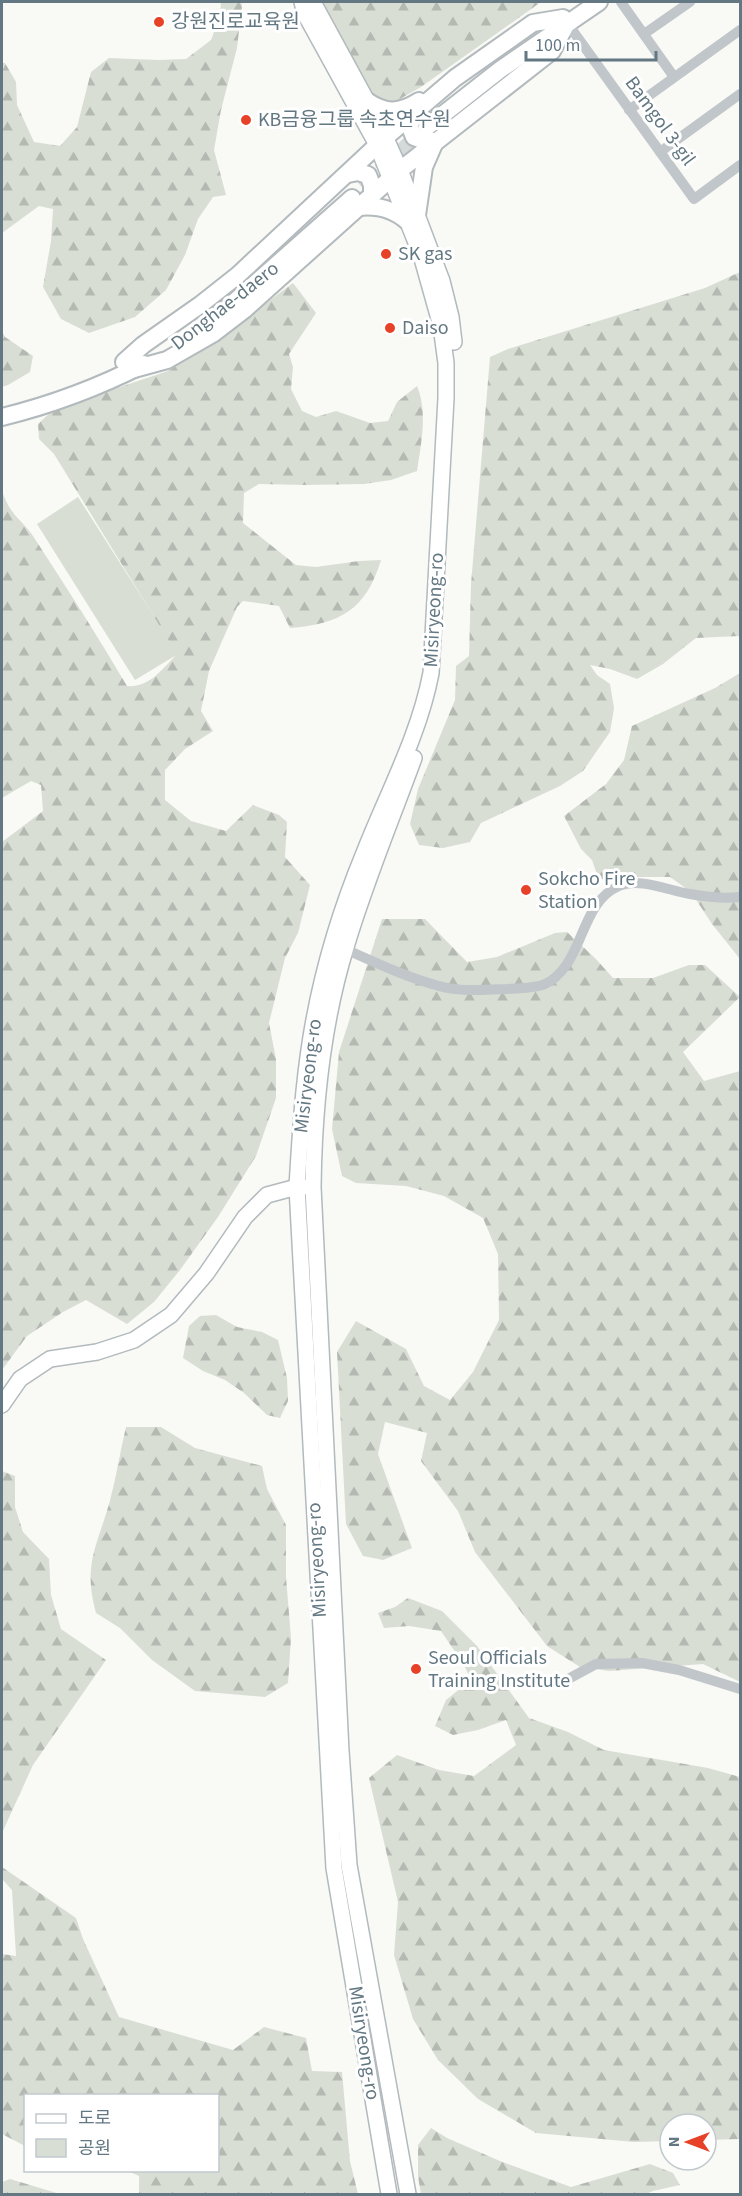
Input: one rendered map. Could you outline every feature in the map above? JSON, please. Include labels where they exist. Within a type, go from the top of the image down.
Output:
[{"type":"main road","name":"Misiryeong-ro","points":[[302,2],[305,14],[382,141]]},
{"type":"main road","name":"Misiryeong-ro","points":[[313,2],[367,101],[413,219],[442,281],[451,317],[454,343],[452,448],[441,666],[432,712],[345,949],[326,1029],[320,1067],[313,1187],[341,1751],[349,1865],[408,2194]]},
{"type":"main road","points":[[129,365],[168,360],[214,333],[244,310],[360,188],[382,141],[424,126],[552,51],[565,20],[586,2]]},
{"type":"main road","points":[[360,188],[373,206],[413,219],[424,168],[424,126],[463,89],[565,20],[599,2]]},
{"type":"main road","points":[[367,101],[389,112],[402,110],[455,78],[533,23],[565,20]]},
{"type":"main road","points":[[360,188],[395,174],[455,78]]},
{"type":"main road","name":"Donghae-daero","points":[[2,417],[75,394],[129,365],[231,292],[360,188]]},
{"type":"main road","name":"Misiryeong-ro","points":[[389,2194],[334,1868],[297,1187],[304,1086],[320,991],[353,884],[415,730],[427,694],[431,673],[446,363],[437,308],[413,219]]},
{"type":"main road","name":"Donghae-daero","points":[[2,406],[52,392],[129,365]]},
{"type":"main road","points":[[2,1405],[20,1379],[50,1359],[97,1352],[134,1340],[171,1315],[206,1274],[245,1217],[267,1194],[297,1187],[313,1187]]},
{"type":"street","points":[[621,2],[674,77]]},
{"type":"street","points":[[644,34],[690,2]]},
{"type":"street","name":"Bamgol 3-gil","points":[[565,20],[694,199],[741,165]]},
{"type":"street","points":[[629,110],[741,30]]},
{"type":"street","points":[[660,152],[741,94]]},
{"type":"street","points":[[345,949],[389,969],[440,986],[464,989],[545,986],[566,964],[595,907],[605,894],[620,885],[631,883],[692,895],[741,897]]},
{"type":"street","points":[[570,1678],[596,1664],[642,1663],[680,1670],[741,1689]]},
{"type":"green space","points":[[221,2],[241,2],[242,6],[237,48],[221,110],[214,150],[226,195],[213,197],[198,219],[185,255],[166,290],[135,317],[89,333],[61,319],[43,287],[51,241],[53,209],[39,206],[2,233],[2,63],[5,63],[16,82],[17,105],[34,142],[60,146],[77,127],[91,72],[109,58],[186,59],[211,40],[220,16]]},
{"type":"green space","points":[[321,2],[541,2],[421,87],[393,103],[370,95]]},
{"type":"green space","points":[[740,272],[740,636],[696,638],[663,664],[637,679],[610,669],[590,665],[597,675],[610,684],[614,708],[610,732],[583,771],[560,786],[481,823],[470,842],[443,848],[419,845],[410,824],[418,789],[455,700],[456,666],[469,656],[471,584],[490,357],[508,349],[705,288]]},
{"type":"green space","points":[[293,283],[316,313],[289,354],[293,367],[291,389],[302,411],[316,417],[336,411],[370,423],[388,421],[397,402],[417,386],[423,417],[417,471],[391,480],[364,484],[259,484],[244,493],[243,523],[296,565],[316,567],[381,560],[375,577],[359,602],[337,618],[323,623],[290,628],[279,606],[243,601],[237,607],[209,671],[201,711],[213,731],[185,749],[165,770],[165,800],[191,821],[226,831],[253,805],[279,815],[287,822],[285,857],[310,885],[298,933],[285,958],[269,1023],[276,1059],[276,1098],[256,1156],[218,1217],[154,1302],[127,1324],[86,1300],[27,1336],[2,1370],[2,842],[43,811],[41,785],[31,781],[2,798],[2,491],[8,506],[33,536],[127,686],[143,684],[149,680],[177,654],[54,454],[39,439],[38,424],[54,409],[93,391],[120,387],[168,371],[203,350]]},
{"type":"green space","points":[[2,331],[5,337],[33,356],[30,372],[2,387]]},
{"type":"green space","points":[[78,497],[178,654],[135,680],[37,524]]},
{"type":"green space","points":[[740,673],[740,959],[712,924],[691,892],[670,877],[613,877],[599,880],[592,860],[581,849],[564,816],[606,784],[624,760],[632,726],[715,688]]},
{"type":"green space","points":[[382,919],[425,919],[467,962],[497,957],[555,933],[567,932],[613,978],[653,978],[689,965],[705,965],[740,997],[683,1052],[704,1081],[740,1071],[740,1682],[703,1664],[609,1671],[580,1667],[547,1646],[475,1552],[458,1511],[421,1461],[427,1433],[385,1422],[378,1454],[412,1548],[383,1560],[363,1556],[346,1524],[337,1352],[356,1321],[406,1349],[424,1386],[450,1400],[473,1372],[499,1320],[498,1254],[483,1218],[444,1196],[406,1186],[356,1183],[342,1176],[332,1129],[339,1052]]},
{"type":"green space","points":[[216,1315],[237,1327],[262,1332],[278,1340],[287,1378],[288,1401],[280,1418],[267,1415],[244,1393],[225,1380],[203,1371],[183,1358],[189,1326],[200,1316]]},
{"type":"green space","points":[[126,1427],[161,1427],[195,1448],[262,1466],[267,1489],[286,1525],[286,1577],[291,1638],[288,1683],[265,1697],[195,1691],[152,1660],[120,1628],[96,1613],[92,1596],[91,1569]]},
{"type":"green space","points":[[2,1471],[15,1476],[15,1507],[23,1532],[49,1559],[51,1595],[61,1629],[106,1660],[33,1765],[2,1833]]},
{"type":"green space","points":[[408,1598],[442,1611],[477,1646],[529,1718],[568,1732],[604,1750],[708,1768],[740,1777],[740,2139],[718,2140],[718,2112],[658,2112],[658,2141],[634,2142],[536,2133],[478,2099],[438,2060],[413,2019],[394,1955],[398,1902],[369,1778],[397,1755],[439,1770],[474,1776],[516,1745],[506,1720],[478,1730],[453,1735],[435,1726],[446,1700],[471,1680],[464,1665],[441,1631],[409,1626],[384,1628],[378,1613],[395,1607]]},
{"type":"green space","points":[[2,1867],[76,1918],[83,1939],[119,2017],[233,2050],[264,2027],[306,2038],[312,2071],[342,2072],[350,2161],[358,2194],[139,2194],[139,2176],[130,2172],[219,2172],[219,2094],[24,2094],[24,2145],[2,2134],[2,1954],[16,1956],[12,1890],[2,1879]]},
{"type":"green space","points":[[431,2128],[447,2138],[500,2161],[571,2187],[650,2164],[658,2167],[658,2172],[673,2173],[680,2185],[646,2194],[421,2194],[418,2177],[418,2145]]},
{"type":"green space","points":[[10,2179],[60,2194],[2,2194],[2,2182]]},
{"type":"tunnel","points":[[363,188],[425,129]]},
{"type":"place","name":"강원진로교육원","points":[[159,22]]},
{"type":"place","name":"KB금융그룹 속초연수원","points":[[246,120]]},
{"type":"place","name":"SK gas","points":[[386,254]]},
{"type":"place","name":"Daiso","points":[[390,328]]},
{"type":"place","name":"Sokcho Fire Station","points":[[526,890]]},
{"type":"place","name":"Seoul Officials Training Institute","points":[[416,1669]]}]
